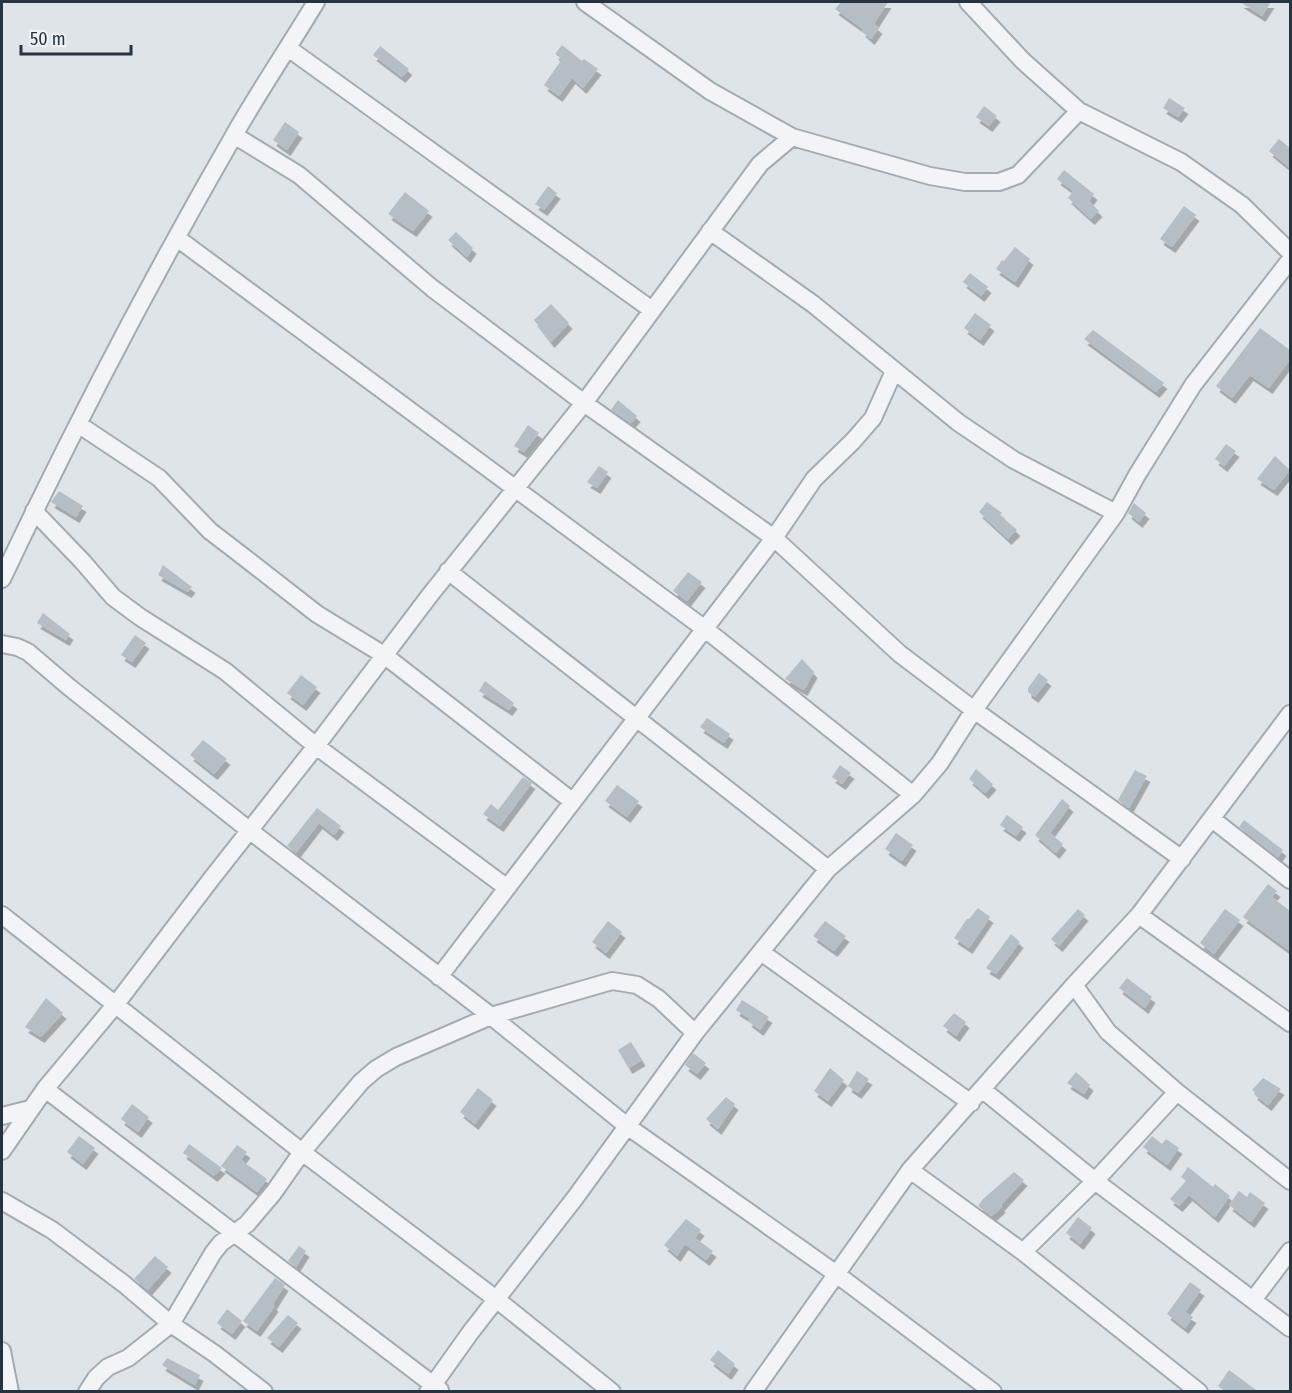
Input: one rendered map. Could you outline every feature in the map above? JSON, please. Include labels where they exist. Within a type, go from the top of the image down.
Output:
[{"type":"street","points":[[2,579],[78,424],[177,238],[234,135],[316,2]]},
{"type":"street","points":[[585,2],[710,91],[792,137],[930,176],[964,182],[999,182],[1018,175],[1079,111]]},
{"type":"street","points":[[968,2],[1023,61],[1079,111],[1181,162],[1242,205],[1290,252]]},
{"type":"street","points":[[288,48],[652,310]]},
{"type":"street","points":[[234,135],[299,175],[432,288],[584,403],[774,538],[900,654],[1182,859]]},
{"type":"street","points":[[2,1151],[45,1089],[116,1004],[448,571],[584,403],[760,164],[792,137]]},
{"type":"street","points":[[710,231],[813,304],[959,423],[1014,460],[1116,513]]},
{"type":"street","points":[[177,238],[705,629],[913,795]]},
{"type":"street","points":[[45,1089],[235,1233],[434,1389],[496,1299],[575,1198],[695,1033],[828,869],[913,795],[940,763],[974,710],[1116,513],[1193,385],[1290,260]]},
{"type":"street","points":[[440,977],[506,887],[774,538],[814,479],[873,418],[894,371]]},
{"type":"street","points":[[78,424],[159,478],[210,531],[318,614],[384,655],[572,801]]},
{"type":"street","points":[[34,511],[84,562],[113,597],[140,617],[225,670],[316,746],[506,887]]},
{"type":"street","points":[[448,571],[828,869]]},
{"type":"street","points":[[2,644],[28,652],[249,830],[491,1016],[627,1126],[836,1273],[993,1392]]},
{"type":"street","points":[[753,1392],[910,1170],[1139,915],[1288,723]]},
{"type":"street","points":[[1212,819],[1290,880]]},
{"type":"street","points":[[2,915],[302,1152],[496,1299],[612,1392]]},
{"type":"street","points":[[1139,915],[1290,1023]]},
{"type":"street","points":[[761,952],[971,1103]]},
{"type":"street","points":[[94,1387],[108,1367],[128,1358],[171,1324],[221,1243],[247,1224],[274,1192],[302,1152],[361,1082],[376,1068],[396,1056],[491,1016],[612,981],[637,986],[659,999],[695,1033]]},
{"type":"street","points":[[1074,985],[1108,1032],[1177,1092],[1290,1181]]},
{"type":"street","points":[[983,1090],[1095,1181],[1290,1328]]},
{"type":"street","points":[[1023,1252],[1095,1181],[1177,1092]]},
{"type":"street","points":[[2,1116],[30,1109]]},
{"type":"street","points":[[910,1170],[1023,1252],[1199,1392]]},
{"type":"street","points":[[2,1201],[52,1230],[124,1284],[171,1324],[264,1392]]},
{"type":"street","points":[[1253,1300],[1290,1251]]},
{"type":"street","points":[[2,1351],[10,1392]]},
{"type":"building","points":[[841,2],[888,2],[874,24],[879,28],[871,39],[862,31],[863,29],[835,9]]},
{"type":"building","points":[[1240,2],[1271,2],[1262,16]]},
{"type":"building","points":[[562,45],[582,61],[584,59],[598,69],[583,88],[572,78],[559,96],[544,85],[562,59],[555,54]]},
{"type":"building","points":[[380,46],[409,69],[402,77],[373,55]]},
{"type":"building","points":[[1169,98],[1185,108],[1178,117],[1163,108]]},
{"type":"building","points":[[984,106],[997,116],[989,126],[976,117]]},
{"type":"building","points":[[285,122],[299,132],[287,150],[273,140]]},
{"type":"building","points":[[1279,139],[1290,148],[1290,168],[1269,151]]},
{"type":"building","points":[[1064,170],[1094,194],[1089,201],[1099,211],[1091,219],[1068,198],[1073,191],[1057,179]]},
{"type":"building","points":[[548,186],[557,193],[544,210],[535,204]]},
{"type":"building","points":[[405,192],[429,211],[413,231],[388,214]]},
{"type":"building","points":[[1184,206],[1196,215],[1172,247],[1160,239]]},
{"type":"building","points":[[456,232],[473,248],[467,257],[448,240]]},
{"type":"building","points":[[1015,247],[1030,259],[1015,282],[996,269]]},
{"type":"building","points":[[970,273],[988,287],[981,296],[963,282]]},
{"type":"building","points":[[551,304],[569,323],[551,342],[534,320]]},
{"type":"building","points":[[975,313],[991,325],[980,340],[964,328]]},
{"type":"building","points":[[1260,328],[1290,350],[1290,360],[1269,388],[1250,375],[1232,398],[1216,386]]},
{"type":"building","points":[[1093,330],[1164,383],[1156,392],[1084,339]]},
{"type":"building","points":[[618,400],[637,416],[631,423],[611,410]]},
{"type":"building","points":[[528,425],[539,433],[524,452],[514,446]]},
{"type":"building","points":[[1226,444],[1236,451],[1224,466],[1215,459]]},
{"type":"building","points":[[1275,456],[1290,470],[1274,490],[1257,479]]},
{"type":"building","points":[[599,466],[608,472],[597,488],[587,482]]},
{"type":"building","points":[[59,491],[83,506],[76,517],[51,502]]},
{"type":"building","points":[[987,502],[1002,513],[1000,515],[1017,530],[1008,539],[979,512]]},
{"type":"building","points":[[1134,503],[1146,513],[1139,522],[1128,513]]},
{"type":"building","points":[[163,565],[192,587],[188,592],[158,575]]},
{"type":"building","points":[[688,572],[702,582],[687,601],[673,591]]},
{"type":"building","points":[[43,613],[70,634],[66,640],[37,623]]},
{"type":"building","points":[[135,635],[146,643],[132,662],[121,655]]},
{"type":"building","points":[[802,659],[814,672],[804,690],[785,679]]},
{"type":"building","points":[[1039,673],[1048,680],[1035,697],[1028,692],[1028,688]]},
{"type":"building","points":[[301,675],[317,687],[303,705],[287,693]]},
{"type":"building","points":[[485,681],[514,703],[509,710],[479,691]]},
{"type":"building","points":[[707,718],[730,734],[724,743],[700,727]]},
{"type":"building","points":[[203,740],[227,759],[214,774],[190,755]]},
{"type":"building","points":[[840,765],[851,773],[842,784],[832,777]]},
{"type":"building","points":[[976,769],[993,784],[985,793],[969,779]]},
{"type":"building","points":[[1135,770],[1147,776],[1129,808],[1118,800]]},
{"type":"building","points":[[523,777],[532,783],[500,826],[483,814],[491,804],[498,810]]},
{"type":"building","points":[[617,785],[639,801],[627,817],[605,801]]},
{"type":"building","points":[[1062,799],[1070,806],[1050,833],[1063,844],[1056,853],[1035,835]]},
{"type":"building","points":[[317,808],[341,826],[334,835],[319,823],[296,853],[287,846]]},
{"type":"building","points":[[1007,815],[1023,827],[1016,836],[1000,825]]},
{"type":"building","points":[[1244,820],[1283,850],[1278,857],[1239,827]]},
{"type":"building","points":[[896,833],[913,845],[902,861],[885,849]]},
{"type":"building","points":[[1268,884],[1277,891],[1272,897],[1290,911],[1290,951],[1243,917]]},
{"type":"building","points":[[978,908],[990,917],[969,948],[954,938]]},
{"type":"building","points":[[1078,909],[1085,915],[1059,946],[1051,939]]},
{"type":"building","points":[[1225,909],[1240,920],[1214,954],[1200,943]]},
{"type":"building","points":[[608,921],[622,932],[606,953],[592,942]]},
{"type":"building","points":[[825,921],[846,936],[834,951],[813,936]]},
{"type":"building","points":[[1011,934],[1020,942],[996,974],[986,968]]},
{"type":"building","points":[[1127,978],[1152,997],[1145,1008],[1119,988]]},
{"type":"building","points":[[46,998],[63,1013],[41,1037],[25,1027]]},
{"type":"building","points":[[742,1000],[769,1017],[760,1030],[748,1021],[750,1019],[736,1010]]},
{"type":"building","points":[[954,1013],[966,1022],[956,1036],[943,1026]]},
{"type":"building","points":[[631,1042],[642,1060],[629,1068],[618,1050]]},
{"type":"building","points":[[693,1053],[706,1063],[697,1074],[685,1065]]},
{"type":"building","points":[[830,1068],[844,1080],[828,1101],[814,1091]]},
{"type":"building","points":[[857,1071],[869,1079],[858,1093],[848,1086]]},
{"type":"building","points":[[1076,1072],[1090,1085],[1084,1094],[1067,1083]]},
{"type":"building","points":[[1263,1078],[1281,1089],[1268,1105],[1252,1090]]},
{"type":"building","points":[[478,1088],[493,1100],[475,1124],[460,1112]]},
{"type":"building","points":[[726,1097],[735,1104],[718,1129],[706,1119]]},
{"type":"building","points":[[132,1104],[149,1117],[138,1132],[121,1119]]},
{"type":"building","points":[[79,1136],[95,1148],[83,1164],[67,1152]]},
{"type":"building","points":[[1152,1136],[1162,1144],[1166,1139],[1179,1148],[1167,1165],[1143,1147]]},
{"type":"building","points":[[189,1144],[222,1168],[214,1176],[183,1153]]},
{"type":"building","points":[[237,1145],[247,1152],[241,1160],[267,1179],[257,1192],[221,1166]]},
{"type":"building","points":[[1188,1167],[1213,1187],[1215,1184],[1230,1196],[1215,1217],[1189,1195],[1179,1206],[1170,1199],[1186,1181],[1181,1177]]},
{"type":"building","points":[[1014,1172],[1024,1180],[1001,1205],[1002,1207],[992,1216],[978,1206],[983,1199]]},
{"type":"building","points":[[1239,1191],[1247,1197],[1250,1192],[1265,1203],[1251,1222],[1229,1205]]},
{"type":"building","points":[[1078,1217],[1092,1228],[1080,1244],[1066,1233]]},
{"type":"building","points":[[686,1219],[701,1230],[695,1238],[713,1251],[706,1260],[685,1244],[677,1256],[664,1245]]},
{"type":"building","points":[[299,1246],[306,1251],[296,1267],[288,1261]]},
{"type":"building","points":[[155,1256],[168,1267],[148,1290],[134,1279]]},
{"type":"building","points":[[275,1278],[285,1285],[273,1304],[275,1306],[257,1331],[243,1321]]},
{"type":"building","points":[[1190,1282],[1201,1290],[1185,1312],[1193,1317],[1185,1328],[1167,1314]]},
{"type":"building","points":[[227,1309],[242,1321],[232,1334],[217,1323]]},
{"type":"building","points":[[288,1315],[298,1323],[279,1347],[267,1338]]},
{"type":"building","points":[[718,1350],[735,1364],[728,1374],[710,1360]]},
{"type":"building","points":[[167,1358],[200,1375],[195,1385],[162,1365]]},
{"type":"building","points":[[1229,1370],[1259,1392],[1226,1392],[1218,1386]]}]
